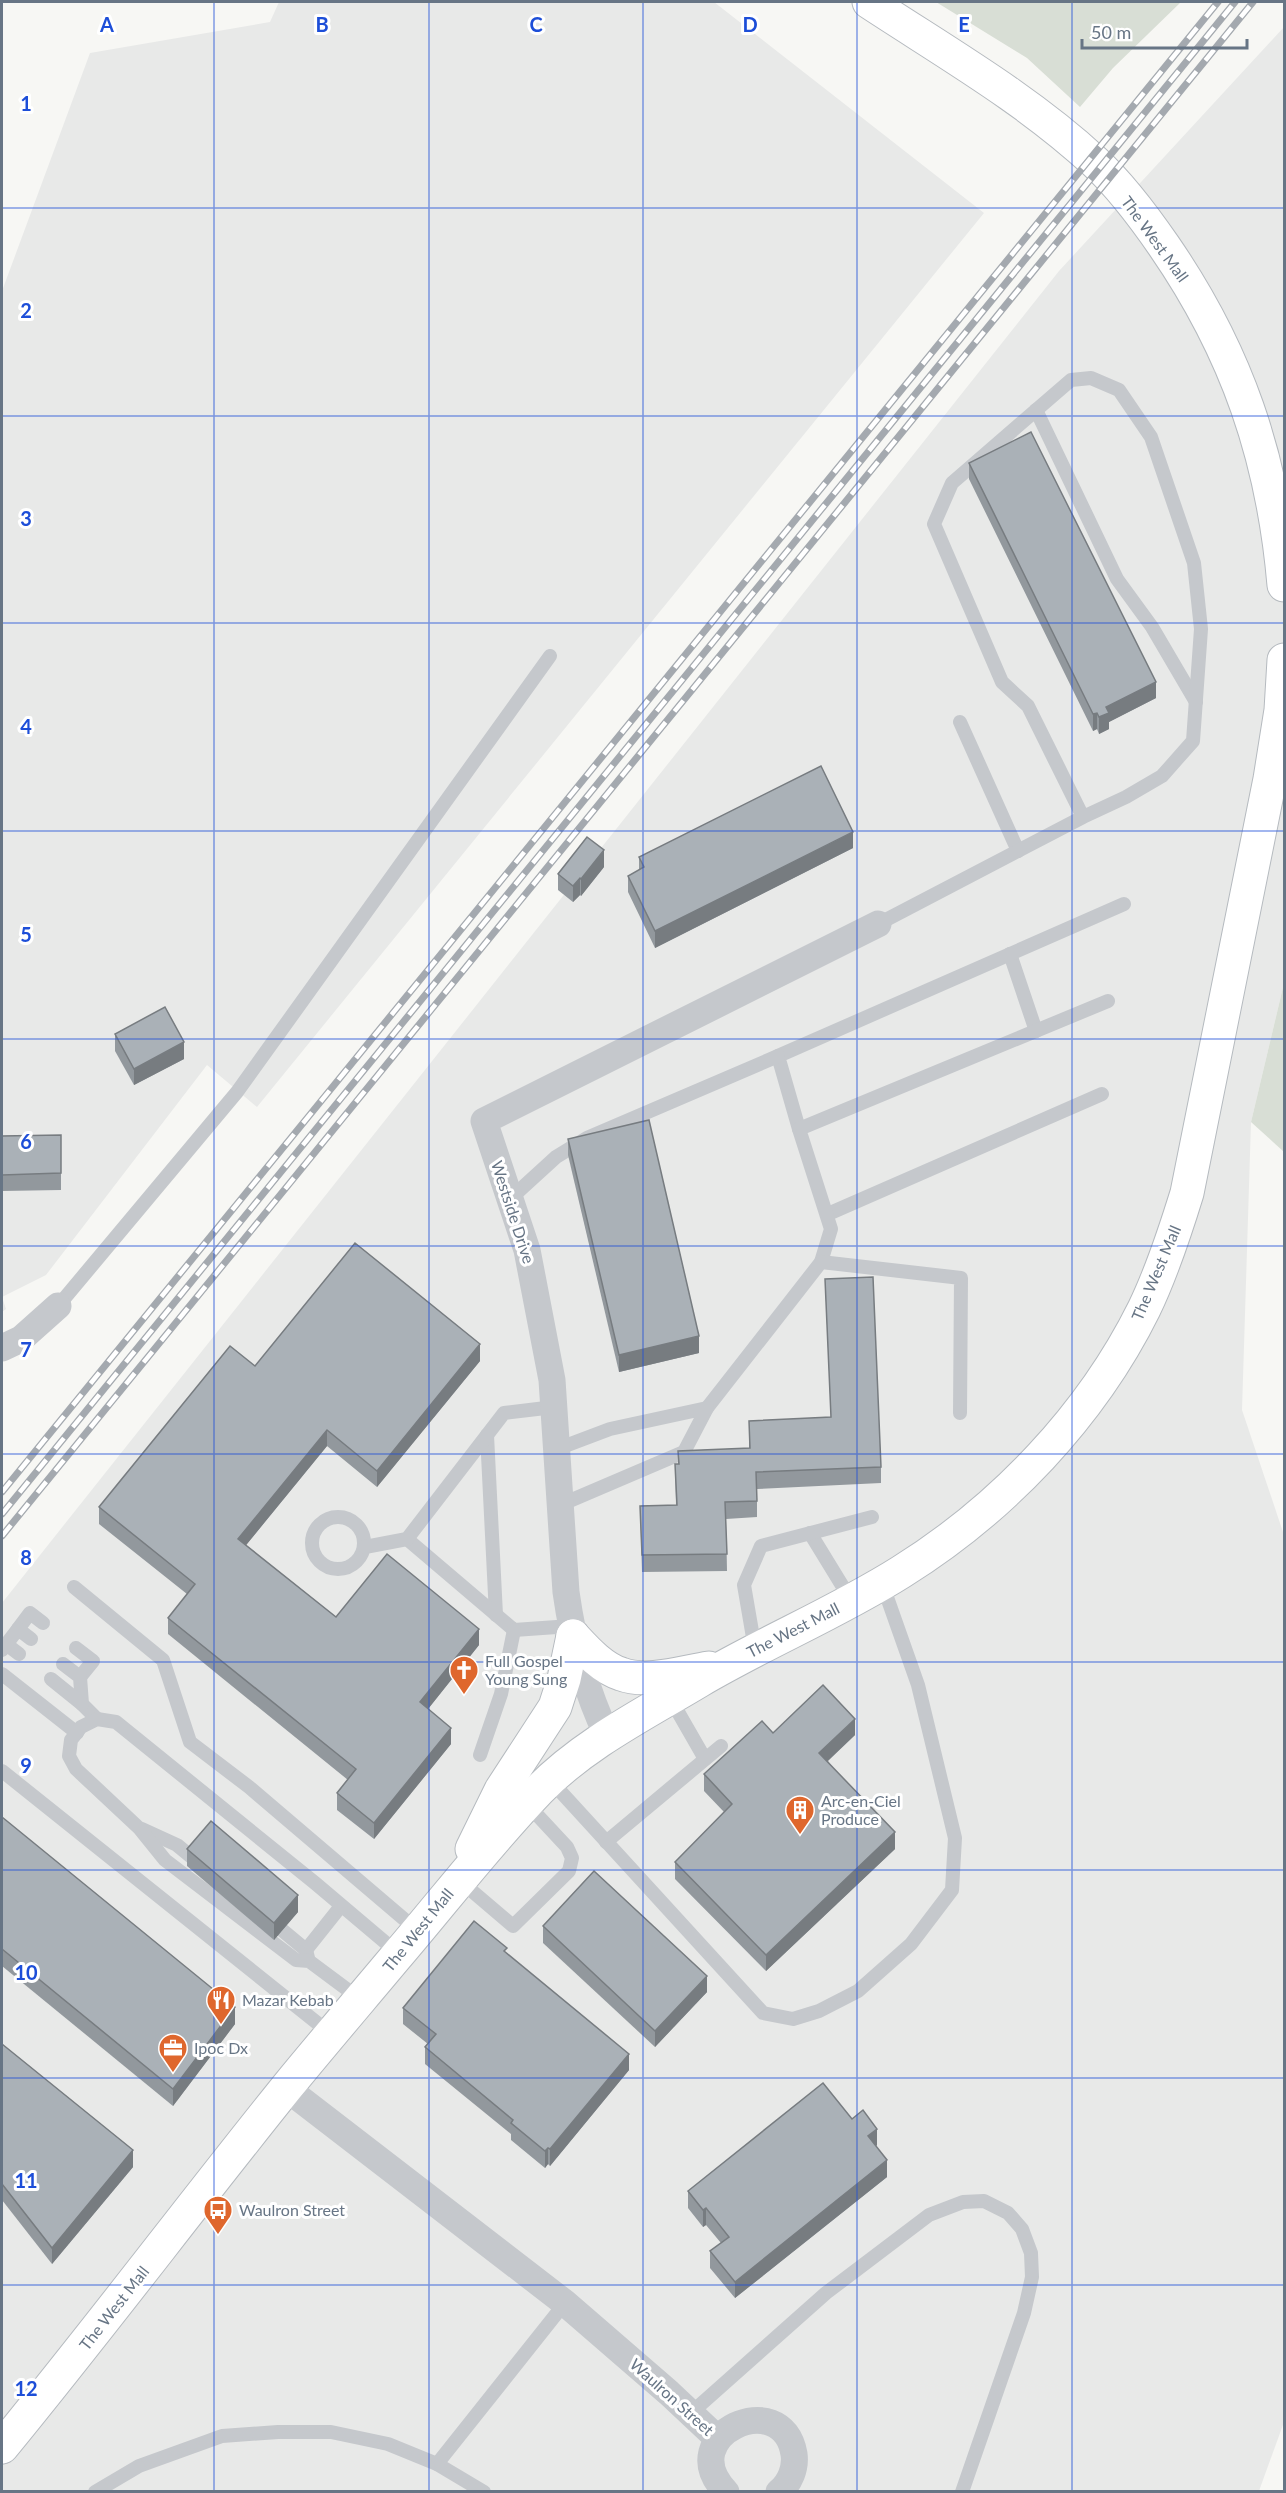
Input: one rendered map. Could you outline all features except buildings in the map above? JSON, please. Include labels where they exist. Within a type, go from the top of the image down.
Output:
[{"type":"main road","name":"The West Mall","points":[[869,2],[1040,115],[1096,163],[1146,220],[1183,274],[1223,346],[1252,414],[1265,461],[1278,528],[1284,585]]},
{"type":"main road","name":"The West Mall","points":[[2,2447],[286,2088],[456,1884],[550,1780],[608,1735],[726,1665],[882,1583],[940,1546],[1000,1497],[1059,1436],[1103,1378],[1143,1310],[1177,1227],[1187,1193],[1270,779],[1281,710],[1284,660]]},
{"type":"main road","points":[[572,1631],[591,1655],[621,1674],[648,1677],[726,1665]]},
{"type":"main road","points":[[456,1884],[501,1790],[555,1707],[564,1679],[572,1631]]},
{"type":"street","name":"Westside Drive","points":[[608,1735],[593,1704],[572,1631],[566,1592],[552,1380],[540,1309],[527,1250],[484,1121],[878,924]]},
{"type":"street","points":[[2,1348],[21,1339],[58,1306]]},
{"type":"street","name":"Waulron Street","points":[[286,2088],[565,2303],[718,2439]]},
{"type":"street","name":"Waulron Street","points":[[726,2492],[713,2474],[711,2462],[713,2449],[718,2439],[731,2426],[749,2420],[773,2425],[783,2432],[790,2442],[794,2454],[794,2466],[790,2478],[779,2492]]},
{"type":"lane","points":[[878,924],[1162,776],[1193,741],[1201,629],[1194,563],[1151,437],[1119,390],[1091,378],[1071,380],[952,483],[934,524],[1002,682],[1028,706],[1083,817]]},
{"type":"lane","points":[[1036,411],[1117,579],[1152,627],[1196,702]]},
{"type":"lane","points":[[58,1306],[237,1092],[550,656]]},
{"type":"lane","points":[[960,722],[1018,851]]},
{"type":"lane","points":[[510,1199],[556,1157],[587,1138],[1124,904]]},
{"type":"lane","points":[[1010,954],[1036,1031]]},
{"type":"lane","points":[[799,1129],[1108,1001]]},
{"type":"lane","points":[[560,1505],[684,1452],[707,1408],[820,1262],[831,1229],[828,1214],[799,1129],[778,1056]]},
{"type":"lane","points":[[828,1214],[1102,1094]]},
{"type":"lane","points":[[820,1262],[961,1278],[960,1413]]},
{"type":"lane","points":[[365,1548],[407,1539],[504,1413],[554,1407]]},
{"type":"lane","points":[[557,1449],[610,1429],[707,1408]]},
{"type":"lane","points":[[487,1436],[496,1615]]},
{"type":"lane","points":[[755,1649],[744,1585],[760,1545],[872,1517]]},
{"type":"lane","points":[[810,1533],[851,1600]]},
{"type":"lane","points":[[407,1539],[514,1630],[572,1631]]},
{"type":"lane","points":[[550,1780],[763,2013],[793,2019],[819,2011],[858,1991],[911,1944],[952,1890],[955,1838],[918,1685],[882,1583]]},
{"type":"lane","points":[[74,1587],[163,1660],[190,1742],[249,1787],[408,1942]]},
{"type":"lane","points":[[19,1654],[4,1647],[30,1613],[43,1623]]},
{"type":"lane","points":[[18,1629],[31,1639]]},
{"type":"lane","points":[[480,1755],[501,1694],[514,1630]]},
{"type":"lane","points":[[76,1648],[93,1661],[80,1677],[81,1704]]},
{"type":"lane","points":[[63,1664],[80,1677]]},
{"type":"lane","points":[[2,1674],[77,1733]]},
{"type":"lane","points":[[51,1679],[97,1719],[116,1722],[341,1906],[408,1942]]},
{"type":"lane","points":[[670,1698],[705,1760]]},
{"type":"lane","points":[[97,1719],[81,1727],[71,1740],[69,1756],[76,1769],[140,1828],[165,1860],[296,1960],[308,1955],[341,1906]]},
{"type":"lane","points":[[606,1842],[722,1746]]},
{"type":"lane","points":[[2,1771],[331,2034]]},
{"type":"lane","points":[[456,1884],[513,1926],[569,1871],[572,1858],[567,1847],[527,1804]]},
{"type":"lane","points":[[140,1828],[177,1845],[194,1859]]},
{"type":"lane","points":[[282,1930],[361,1999]]},
{"type":"lane","points":[[691,2413],[826,2293],[929,2215],[963,2202],[984,2201],[1008,2213],[1022,2229],[1031,2253],[1032,2277],[1024,2313],[962,2492]]},
{"type":"lane","points":[[437,2464],[565,2303]]},
{"type":"lane","points":[[95,2492],[114,2486],[139,2466],[222,2436],[278,2432],[331,2432],[388,2444],[437,2464],[484,2492]]},
{"type":"shaded area","points":[[279,2],[714,2],[984,213],[257,1107],[207,1065],[46,1275],[2,1297],[2,291],[90,53],[270,22]]},
{"type":"shaded area","points":[[936,2],[1181,2],[1113,68],[1080,107],[1027,58]]},
{"type":"shaded area","points":[[1284,27],[1284,983],[1251,1122],[1242,1410],[1284,1535],[1284,2422],[1259,2491],[2,2491],[2,1603],[1059,271]]},
{"type":"shaded area","points":[[1284,983],[1284,1152],[1251,1122]]},
{"type":"shaded area","points":[[2,1297],[6,1309],[2,1312]]},
{"type":"railway","points":[[2,1492],[1218,2]]},
{"type":"railway","points":[[2,1514],[1235,2]]},
{"type":"railway","points":[[2,1536],[1253,2]]},
{"type":"place","name":"Full Gospel Young Sung","points":[[464,1696]]},
{"type":"place","name":"Arc-en-Ciel Produce","points":[[800,1836]]},
{"type":"place","name":"Mazar Kebab","points":[[221,2026]]},
{"type":"place","name":"Ipoc Dx","points":[[173,2074]]},
{"type":"place","name":"Waulron Street","points":[[218,2236]]}]
